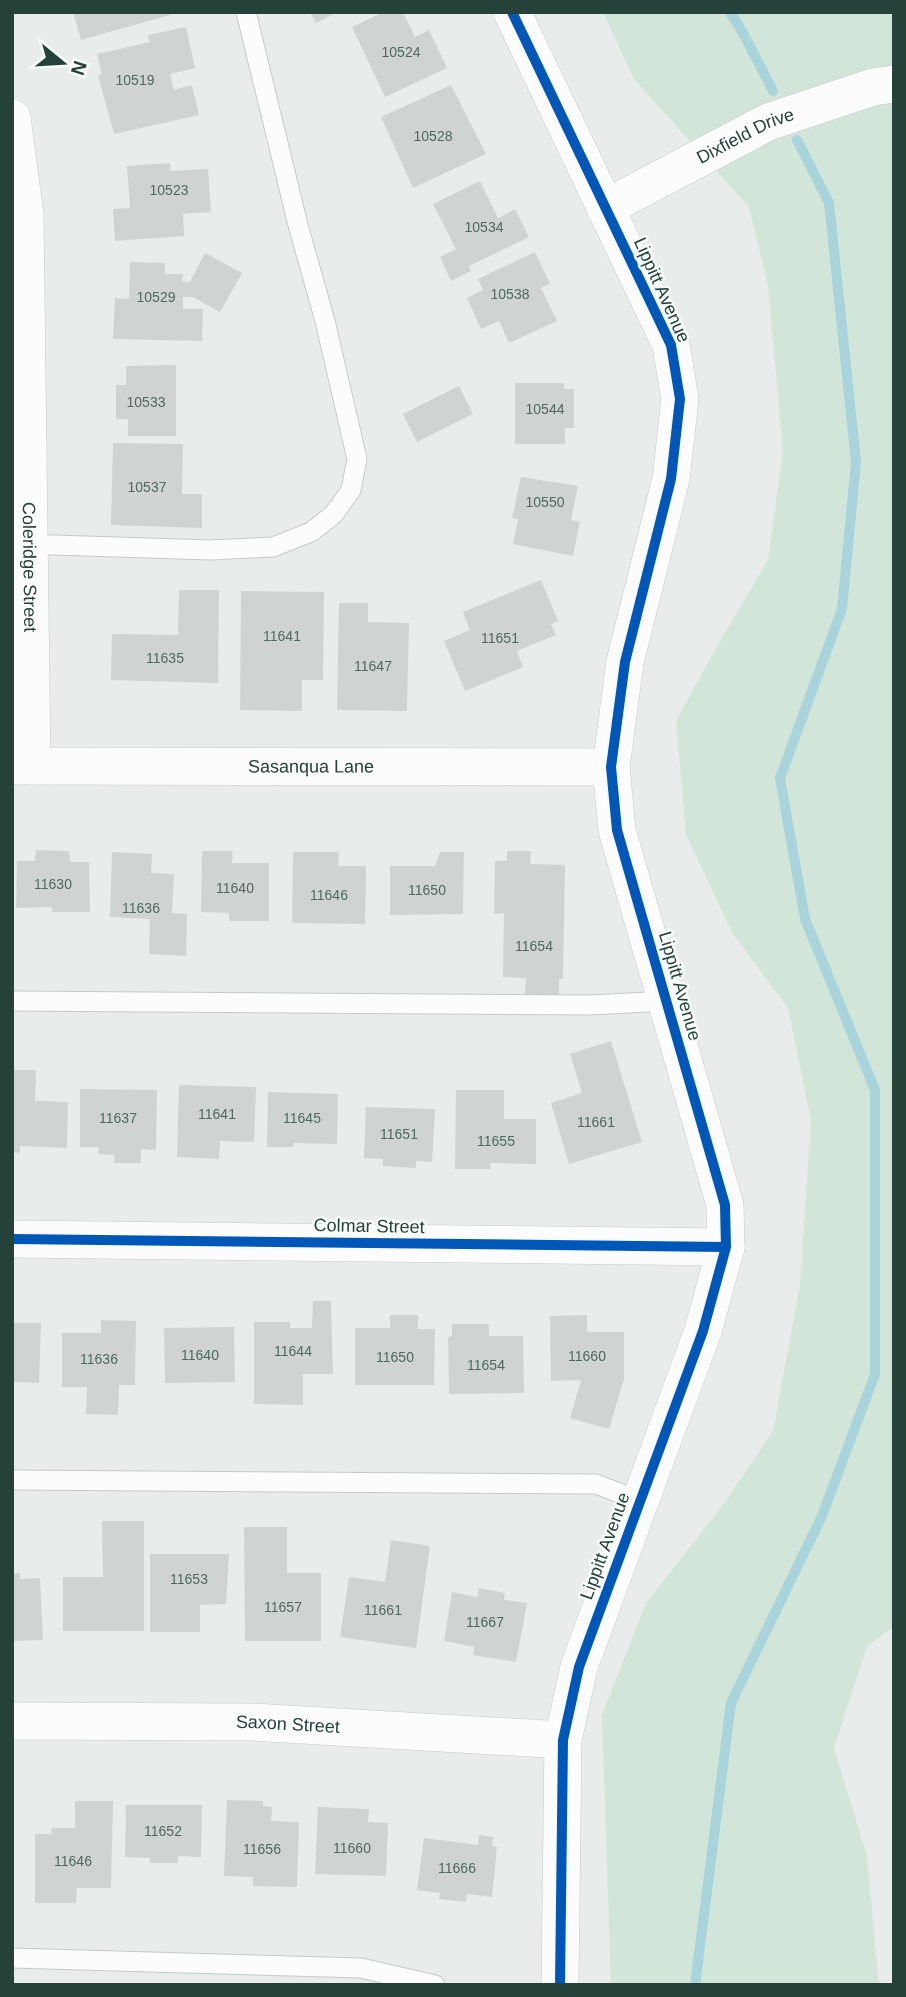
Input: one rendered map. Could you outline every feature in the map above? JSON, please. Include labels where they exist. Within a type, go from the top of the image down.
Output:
[{"type":"street","name":"Lippitt Avenue","points":[[512,12],[671,345],[680,399],[671,479],[625,662],[611,768],[617,830],[725,1205],[726,1247],[703,1331],[579,1667],[563,1740],[559,1985]]},
{"type":"street","name":"Dixfield Drive","points":[[605,208],[768,122],[873,88],[894,85]]},
{"type":"street","name":"Coleridge Street","points":[[12,118],[25,215],[21,544],[22,766]]},
{"type":"street","name":"Sasanqua Lane","points":[[22,766],[611,768]]},
{"type":"street","name":"Colmar Street","points":[[12,1240],[726,1247]]},
{"type":"street","name":"Saxon Street","points":[[12,1721],[253,1722],[563,1740]]},
{"type":"lane","points":[[21,544],[211,550],[273,547],[311,532],[334,514],[351,490],[357,459],[325,321],[298,225],[246,12]]},
{"type":"lane","points":[[12,1001],[590,1005],[666,1001]]},
{"type":"lane","points":[[12,1480],[596,1484],[640,1501]]},
{"type":"lane","points":[[12,1958],[361,1968],[435,1985]]},
{"type":"green space","points":[[603,12],[894,12],[894,1626],[867,1646],[834,1748],[867,1856],[879,1985],[611,1985],[602,1715],[646,1603],[723,1505],[773,1431],[800,1285],[811,1120],[788,1008],[733,934],[686,835],[676,721],[768,560],[783,451],[768,286],[749,207],[634,79]]},
{"type":"building","points":[[73,12],[177,12],[177,13],[81,40]]},
{"type":"building","points":[[310,12],[338,12],[316,23]]},
{"type":"building","points":[[384,12],[403,12],[415,37],[429,30],[447,68],[385,97],[352,27]]},
{"type":"building","points":[[186,27],[195,68],[170,74],[174,90],[192,85],[199,115],[114,134],[98,75],[102,74],[97,54],[150,42],[148,35]]},
{"type":"building","points":[[451,85],[486,154],[413,188],[381,117]]},
{"type":"building","points":[[170,163],[170,171],[208,169],[211,212],[183,214],[184,236],[115,241],[113,209],[130,208],[127,166]]},
{"type":"building","points":[[480,181],[498,218],[515,209],[529,237],[469,266],[471,271],[451,281],[440,257],[456,249],[433,204]]},
{"type":"building","points":[[535,252],[550,284],[541,288],[557,321],[509,343],[499,321],[481,329],[467,298],[483,290],[478,279]]},
{"type":"building","points":[[205,253],[242,273],[220,312],[193,297],[183,297],[183,309],[203,309],[202,341],[113,339],[115,298],[129,299],[130,262],[165,263],[165,274],[183,274],[182,281],[190,282]]},
{"type":"building","points":[[176,365],[176,436],[128,436],[128,419],[116,419],[116,385],[126,385],[126,366]]},
{"type":"building","points":[[515,383],[564,383],[564,389],[574,389],[574,428],[565,428],[565,444],[515,444]]},
{"type":"building","points":[[459,386],[473,414],[417,442],[403,414]]},
{"type":"building","points":[[113,443],[183,444],[182,494],[202,494],[202,528],[111,525]]},
{"type":"building","points":[[521,477],[578,486],[571,520],[580,522],[573,556],[513,544],[518,519],[512,518]]},
{"type":"building","points":[[541,580],[558,621],[551,624],[556,635],[517,651],[523,667],[465,691],[444,641],[470,630],[463,612]]},
{"type":"building","points":[[179,590],[219,590],[218,683],[111,680],[112,634],[178,635]]},
{"type":"building","points":[[241,591],[324,592],[323,680],[302,680],[302,711],[240,710]]},
{"type":"building","points":[[339,603],[368,603],[368,622],[409,623],[407,711],[337,710]]},
{"type":"building","points":[[36,850],[69,851],[70,862],[89,862],[90,912],[52,912],[52,907],[16,908],[17,861],[35,861]]},
{"type":"building","points":[[202,851],[233,851],[232,863],[269,863],[269,921],[229,921],[229,913],[201,912]]},
{"type":"building","points":[[507,851],[531,851],[530,864],[565,865],[563,979],[559,979],[559,996],[525,995],[526,978],[503,977],[504,913],[494,914],[495,861],[507,861]]},
{"type":"building","points":[[112,852],[152,854],[151,873],[174,874],[172,913],[187,914],[186,956],[149,954],[150,919],[110,917]]},
{"type":"building","points":[[293,852],[339,852],[338,866],[366,866],[365,924],[292,923]]},
{"type":"building","points":[[440,852],[464,852],[463,914],[390,915],[390,866],[435,866]]},
{"type":"building","points":[[611,1041],[642,1142],[569,1164],[551,1103],[582,1093],[570,1054]]},
{"type":"building","points":[[12,1070],[36,1070],[35,1101],[68,1102],[67,1148],[20,1146],[20,1153],[12,1152]]},
{"type":"building","points":[[179,1085],[256,1087],[254,1142],[220,1141],[219,1159],[177,1157]]},
{"type":"building","points":[[80,1089],[157,1090],[156,1150],[141,1149],[141,1163],[114,1163],[114,1155],[98,1154],[98,1147],[80,1147]]},
{"type":"building","points":[[456,1090],[504,1090],[504,1119],[536,1119],[536,1164],[490,1163],[490,1169],[455,1169]]},
{"type":"building","points":[[268,1092],[338,1094],[337,1144],[294,1143],[293,1147],[267,1147]]},
{"type":"building","points":[[366,1107],[435,1109],[432,1162],[416,1161],[416,1168],[383,1166],[383,1159],[364,1158]]},
{"type":"building","points":[[313,1301],[331,1301],[333,1374],[303,1374],[303,1405],[254,1404],[254,1322],[290,1322],[290,1328],[312,1328]]},
{"type":"building","points":[[390,1315],[418,1315],[418,1329],[435,1329],[434,1385],[355,1385],[355,1328],[390,1328]]},
{"type":"building","points":[[587,1315],[587,1332],[624,1332],[624,1379],[609,1429],[570,1418],[581,1380],[551,1381],[550,1316]]},
{"type":"building","points":[[101,1320],[136,1321],[135,1385],[119,1385],[118,1415],[86,1414],[87,1387],[62,1387],[62,1333],[101,1333]]},
{"type":"building","points":[[12,1323],[41,1323],[39,1383],[12,1382]]},
{"type":"building","points":[[452,1324],[489,1324],[489,1336],[523,1336],[524,1393],[449,1394],[448,1337],[452,1336]]},
{"type":"building","points":[[234,1327],[235,1382],[165,1383],[164,1328]]},
{"type":"building","points":[[102,1521],[144,1521],[144,1631],[63,1631],[63,1577],[103,1577]]},
{"type":"building","points":[[244,1527],[287,1527],[287,1573],[321,1573],[321,1641],[245,1641]]},
{"type":"building","points":[[391,1540],[430,1546],[416,1648],[340,1637],[349,1577],[385,1582]]},
{"type":"building","points":[[150,1554],[229,1554],[226,1604],[200,1605],[200,1632],[150,1632]]},
{"type":"building","points":[[20,1573],[20,1579],[40,1578],[43,1640],[12,1641],[12,1574]]},
{"type":"building","points":[[479,1588],[505,1593],[504,1600],[527,1603],[516,1662],[473,1655],[475,1647],[444,1641],[452,1592],[477,1597]]},
{"type":"building","points":[[227,1800],[263,1801],[263,1806],[272,1807],[271,1821],[299,1822],[297,1887],[253,1886],[253,1877],[224,1876]]},
{"type":"building","points":[[75,1801],[113,1801],[111,1888],[77,1888],[76,1903],[35,1903],[35,1834],[52,1834],[51,1828],[75,1828]]},
{"type":"building","points":[[126,1805],[202,1805],[201,1857],[178,1856],[178,1863],[150,1863],[150,1858],[125,1857]]},
{"type":"building","points":[[318,1807],[369,1809],[368,1822],[388,1823],[386,1876],[315,1874]]},
{"type":"building","points":[[479,1835],[493,1837],[492,1846],[497,1847],[492,1897],[467,1894],[466,1902],[439,1899],[440,1893],[417,1890],[424,1838],[478,1845]]},
{"type":"waterway","points":[[730,12],[773,91]]},
{"type":"waterway","points":[[695,1985],[731,1703],[822,1516],[875,1374],[875,1090],[805,919],[780,778],[842,609],[856,462],[829,203],[797,140]]},
{"type":"cycle path","points":[[512,12],[671,345],[680,399],[671,479],[625,662],[611,767],[617,830],[725,1205],[726,1247],[703,1331],[579,1667],[563,1740],[560,1985]]},
{"type":"cycle path","points":[[12,1239],[726,1247]]}]
